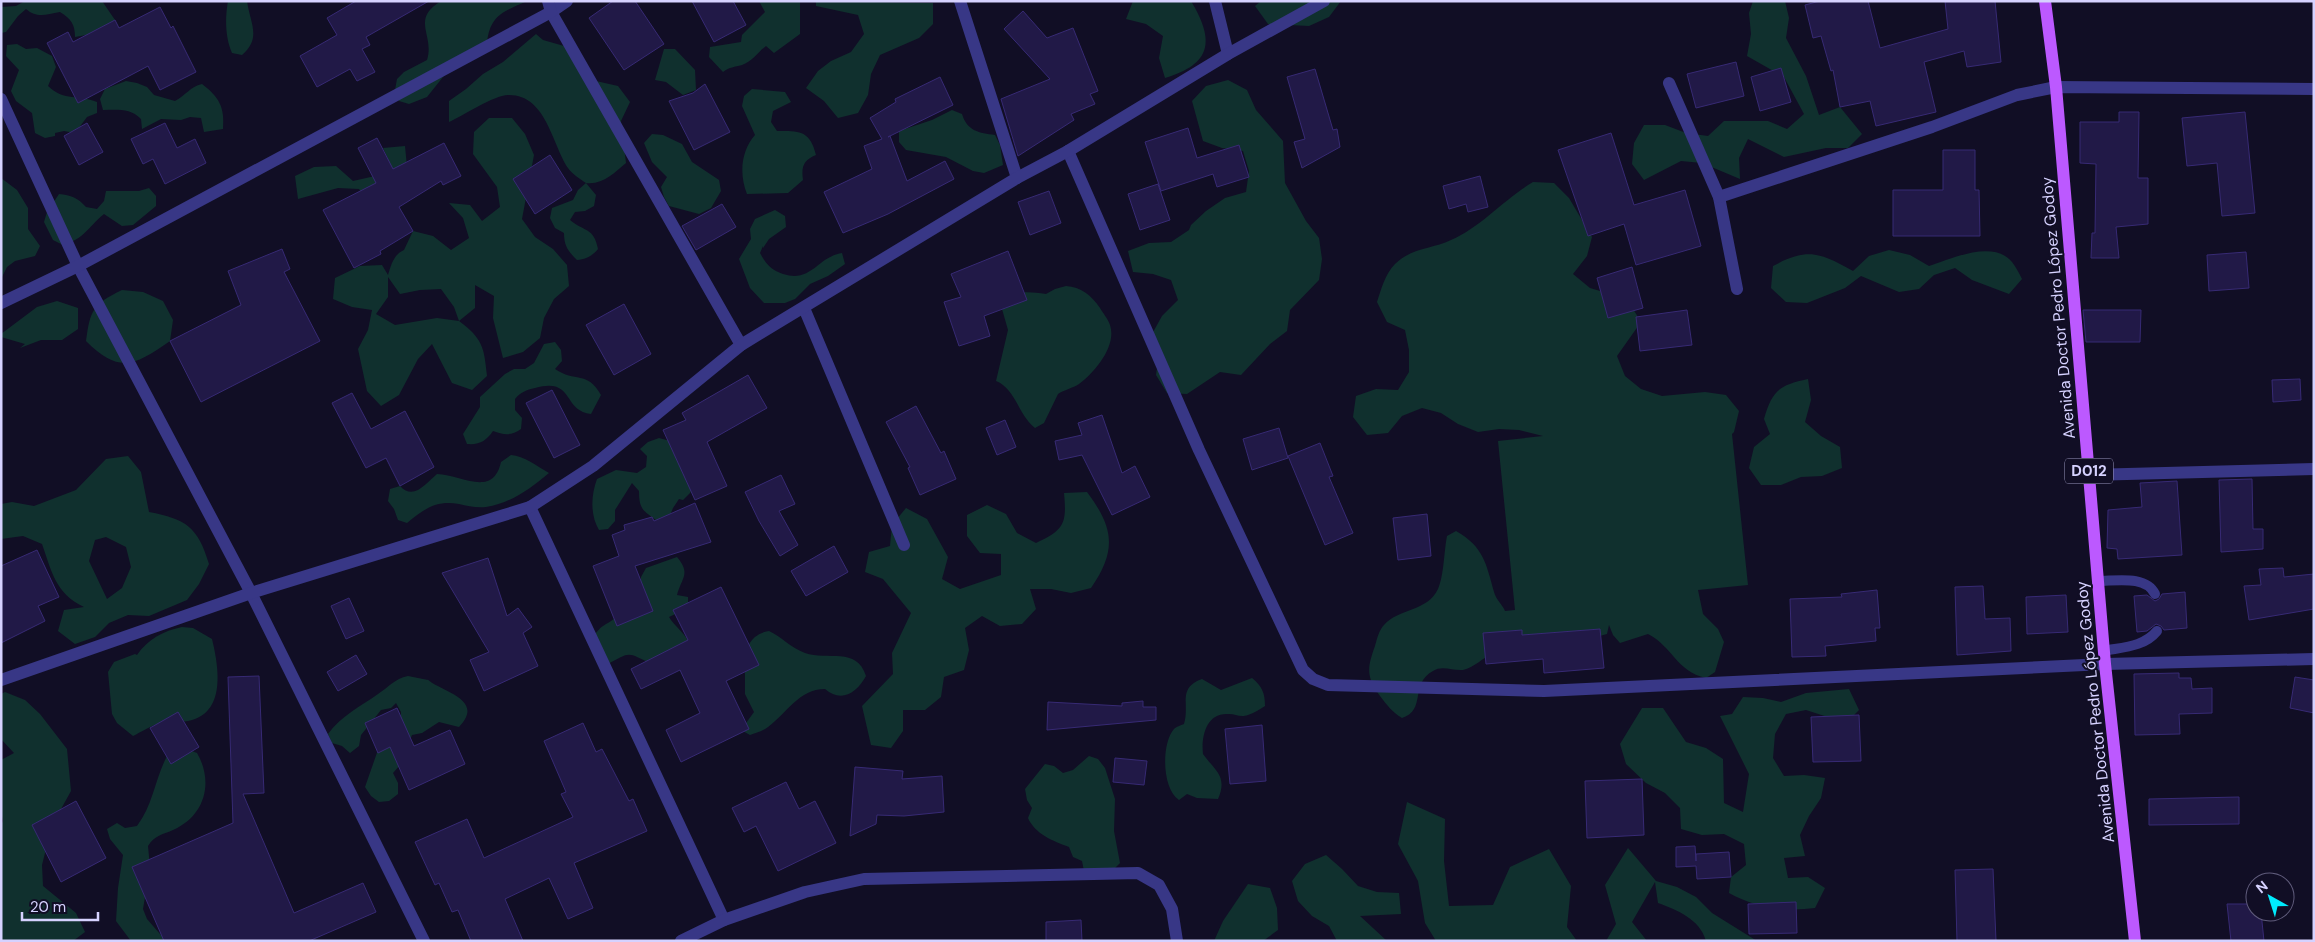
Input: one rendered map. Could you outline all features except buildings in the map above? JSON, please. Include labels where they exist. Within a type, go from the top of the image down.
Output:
[{"type":"main road","name":"Avenida Doctor Pedro López Godoy","points":[[2044,2],[2056,87],[2103,651],[2135,941]]},
{"type":"street","points":[[1,303],[78,266],[549,7],[567,1]]},
{"type":"street","points":[[960,1],[1017,178]]},
{"type":"street","points":[[1216,1],[1228,54]]},
{"type":"street","points":[[1,680],[251,592],[530,507],[593,466],[741,345],[1017,178],[1068,151],[1228,54],[1324,1]]},
{"type":"street","points":[[549,7],[741,345]]},
{"type":"street","points":[[1669,83],[1718,197],[1737,288]]},
{"type":"street","points":[[1718,197],[1932,127],[2017,95],[2056,87],[2314,89]]},
{"type":"street","points":[[1,99],[78,266],[251,592],[424,941]]},
{"type":"street","points":[[1068,151],[1199,450],[1303,670],[1313,679],[1328,685],[1544,691],[2105,664],[2314,659]]},
{"type":"street","points":[[804,308],[904,545]]},
{"type":"street","points":[[2089,475],[2314,469]]},
{"type":"street","points":[[530,507],[724,920]]},
{"type":"street","points":[[681,941],[724,920],[805,892],[864,879],[1138,873],[1159,886],[1172,909],[1177,941]]},
{"type":"lane","points":[[2098,581],[2141,582],[2149,585],[2155,594]]},
{"type":"lane","points":[[2103,651],[2134,646],[2146,641],[2157,630]]},
{"type":"green space","points":[[25,1],[102,1],[115,20],[95,38],[86,35],[75,37],[72,22],[60,12],[38,15],[26,9],[6,32],[1,33],[1,7],[16,6]]},
{"type":"green space","points":[[228,1],[247,1],[253,36],[248,49],[242,55],[232,53],[228,41],[226,21]]},
{"type":"green space","points":[[441,1],[527,1],[499,16],[491,26],[487,43],[447,72],[427,97],[409,104],[399,101],[395,90],[397,79],[404,72],[427,60],[429,51],[425,21],[432,8]]},
{"type":"green space","points":[[759,1],[800,1],[800,34],[774,53],[766,46],[749,62],[723,72],[709,57],[710,47],[741,42],[742,35],[765,12]]},
{"type":"green space","points":[[816,1],[933,3],[933,24],[919,38],[880,55],[871,74],[868,95],[858,113],[838,118],[824,101],[806,88],[818,71],[831,61],[851,52],[864,34],[858,15],[816,6]]},
{"type":"green space","points":[[1133,1],[1191,1],[1199,15],[1206,39],[1205,49],[1200,58],[1192,66],[1165,78],[1159,58],[1163,36],[1146,24],[1126,19]]},
{"type":"green space","points":[[1261,1],[1341,1],[1329,17],[1309,26],[1268,24],[1255,6]]},
{"type":"green space","points":[[1753,1],[1785,1],[1789,18],[1786,38],[1806,76],[1819,115],[1840,107],[1862,134],[1848,148],[1826,148],[1784,157],[1748,139],[1739,158],[1740,179],[1702,163],[1681,161],[1644,180],[1632,164],[1634,143],[1644,125],[1665,125],[1686,133],[1708,136],[1724,121],[1768,121],[1787,129],[1804,114],[1784,77],[1747,56],[1751,34],[1749,13]]},
{"type":"green space","points":[[536,34],[543,40],[564,46],[596,81],[618,86],[630,102],[621,121],[626,163],[603,180],[586,183],[568,168],[539,111],[521,97],[508,95],[495,98],[449,122],[449,101],[483,74],[503,62]]},
{"type":"green space","points":[[17,44],[26,49],[37,48],[52,56],[56,67],[48,86],[54,91],[66,96],[97,102],[97,113],[87,117],[75,133],[64,131],[55,133],[55,136],[45,138],[35,133],[32,113],[16,101],[11,91],[19,70],[6,56],[7,45]]},
{"type":"green space","points":[[664,49],[675,49],[695,70],[696,90],[683,95],[666,82],[655,80]]},
{"type":"green space","points":[[1228,80],[1247,90],[1256,110],[1283,141],[1285,183],[1306,221],[1319,238],[1322,259],[1319,280],[1290,310],[1287,331],[1270,344],[1241,375],[1220,372],[1187,394],[1167,393],[1156,375],[1159,354],[1152,334],[1162,316],[1178,300],[1171,280],[1153,274],[1133,272],[1128,251],[1149,243],[1171,242],[1189,230],[1191,225],[1206,211],[1225,198],[1246,192],[1249,171],[1243,151],[1222,148],[1203,141],[1192,101],[1206,86]]},
{"type":"green space","points":[[126,81],[147,87],[154,95],[175,101],[194,87],[202,84],[213,93],[220,103],[223,115],[223,129],[204,132],[201,118],[190,117],[181,120],[161,119],[142,129],[141,119],[133,113],[124,110],[103,110],[100,99],[105,89]]},
{"type":"green space","points":[[752,89],[785,92],[791,102],[773,111],[771,122],[777,131],[792,131],[807,136],[814,147],[816,155],[804,164],[802,171],[803,180],[788,193],[747,194],[744,186],[742,171],[744,155],[755,135],[742,106],[744,96]]},
{"type":"green space","points":[[952,110],[962,114],[970,128],[995,135],[1000,145],[1003,165],[984,173],[973,171],[946,157],[906,150],[899,142],[899,131],[932,120]]},
{"type":"green space","points":[[489,118],[512,118],[525,134],[534,155],[522,219],[535,237],[553,249],[567,265],[569,286],[554,299],[544,318],[540,338],[523,352],[503,358],[493,318],[494,296],[475,285],[475,308],[459,321],[473,333],[481,344],[487,376],[472,390],[452,383],[432,344],[418,359],[399,395],[381,406],[367,391],[358,349],[368,330],[372,310],[352,307],[333,299],[335,278],[360,266],[382,265],[388,275],[393,260],[404,250],[413,231],[433,236],[451,250],[469,238],[463,218],[449,203],[470,205],[482,221],[500,207],[497,187],[473,154],[474,132]],"holes":[[[388,277],[400,294],[420,290],[441,289],[454,307],[459,321],[437,318],[395,325],[376,314],[388,297]]]},
{"type":"green space","points":[[652,134],[663,135],[682,144],[692,162],[719,180],[721,191],[711,208],[699,214],[669,206],[661,187],[667,177],[652,162],[644,143]]},
{"type":"green space","points":[[405,146],[407,167],[363,195],[359,189],[338,188],[298,199],[295,176],[314,167],[336,166],[353,181],[375,176],[388,159],[383,148]]},
{"type":"green space","points":[[1,178],[17,190],[28,208],[28,229],[40,246],[35,256],[15,261],[7,267],[1,279]]},
{"type":"green space","points":[[1533,182],[1554,183],[1569,198],[1592,237],[1587,256],[1573,274],[1590,288],[1610,294],[1630,304],[1641,322],[1617,356],[1625,376],[1641,389],[1662,396],[1705,392],[1726,395],[1739,411],[1732,434],[1748,585],[1698,590],[1703,614],[1718,629],[1724,642],[1715,672],[1706,678],[1688,670],[1663,645],[1648,634],[1620,643],[1613,635],[1609,625],[1607,634],[1596,637],[1531,646],[1493,654],[1463,670],[1436,669],[1426,676],[1422,683],[1414,709],[1410,714],[1402,718],[1392,711],[1375,689],[1370,678],[1370,660],[1381,629],[1397,615],[1420,606],[1433,596],[1438,589],[1442,577],[1447,536],[1456,531],[1473,543],[1478,550],[1486,565],[1495,595],[1505,611],[1515,610],[1498,441],[1543,436],[1519,430],[1499,429],[1478,432],[1458,424],[1441,413],[1422,408],[1402,416],[1388,433],[1367,435],[1353,417],[1356,396],[1376,389],[1398,390],[1409,372],[1409,350],[1405,330],[1387,322],[1377,302],[1389,272],[1401,259],[1415,252],[1444,243],[1462,234]]},
{"type":"green space","points":[[586,183],[596,195],[594,206],[585,211],[575,212],[570,220],[591,233],[598,249],[589,257],[577,260],[567,248],[564,233],[555,228],[550,218],[552,208],[573,200],[578,190]]},
{"type":"green space","points":[[149,188],[156,196],[156,206],[133,225],[122,226],[104,214],[76,240],[63,245],[53,240],[44,222],[47,212],[59,194],[71,196],[86,207],[97,209],[104,201],[106,191],[139,191]]},
{"type":"green space","points":[[775,210],[785,216],[786,227],[769,239],[760,253],[772,268],[783,274],[801,275],[833,255],[842,253],[845,264],[828,276],[810,284],[795,299],[785,303],[764,303],[750,288],[739,259],[751,239],[750,229],[755,219]]},
{"type":"green space","points":[[1889,250],[1910,255],[1929,266],[1972,253],[1994,252],[2004,255],[2012,262],[2022,279],[2009,294],[1972,280],[1955,268],[1934,275],[1919,289],[1899,292],[1861,276],[1845,288],[1807,303],[1786,302],[1771,288],[1773,266],[1796,256],[1805,254],[1822,256],[1853,271],[1869,256]]},
{"type":"green space","points":[[1066,286],[1081,290],[1097,303],[1110,325],[1110,341],[1103,358],[1092,373],[1079,384],[1058,394],[1044,423],[1035,428],[1029,423],[1013,396],[1003,385],[996,381],[1008,330],[1002,309],[1004,299],[1019,293],[1046,294]]},
{"type":"green space","points":[[122,290],[143,292],[163,301],[173,320],[170,341],[147,356],[128,363],[109,359],[86,341],[89,322],[95,309],[99,304]]},
{"type":"green space","points":[[57,301],[78,308],[78,329],[62,340],[41,340],[20,348],[25,344],[1,337],[1,334],[37,307]]},
{"type":"green space","points":[[555,342],[561,350],[562,361],[555,369],[562,373],[586,379],[596,387],[601,395],[591,414],[582,412],[557,387],[548,386],[532,389],[522,393],[515,399],[515,410],[522,418],[521,429],[507,434],[493,431],[482,442],[467,444],[463,434],[480,407],[480,397],[505,374],[514,369],[525,369],[534,363],[544,344]]},
{"type":"green space","points":[[1808,379],[1811,400],[1805,422],[1821,436],[1840,447],[1842,468],[1822,476],[1801,477],[1781,485],[1761,485],[1749,468],[1754,447],[1770,434],[1764,419],[1770,402],[1783,387]]},
{"type":"green space","points":[[659,438],[670,441],[695,484],[690,493],[683,500],[679,499],[669,518],[660,523],[644,510],[640,503],[639,491],[632,483],[615,510],[615,521],[608,529],[599,530],[594,518],[592,505],[597,479],[616,470],[637,473],[646,467],[647,456],[640,449],[648,442]]},
{"type":"green space","points":[[511,455],[526,459],[549,473],[527,490],[504,502],[486,507],[444,503],[425,510],[407,523],[398,520],[394,509],[388,501],[390,489],[400,486],[410,492],[415,491],[424,486],[437,474],[475,482],[484,482],[491,479],[497,473],[501,462]]},
{"type":"green space","points":[[128,456],[141,472],[149,512],[172,518],[189,527],[200,541],[209,564],[199,584],[187,600],[149,616],[128,615],[109,623],[95,637],[75,644],[58,631],[64,610],[84,607],[67,595],[56,581],[42,544],[23,536],[1,539],[1,504],[12,502],[34,506],[76,490],[106,459]],"holes":[[[106,537],[126,547],[131,567],[122,588],[107,599],[89,561],[95,540]]]},
{"type":"green space","points":[[1087,492],[1103,517],[1109,539],[1105,562],[1091,588],[1071,593],[1051,589],[1030,589],[1036,609],[1022,624],[1000,626],[982,616],[965,628],[969,650],[964,670],[944,677],[941,697],[925,710],[903,710],[903,731],[891,748],[871,745],[862,706],[893,674],[892,653],[911,613],[883,579],[865,572],[869,552],[890,546],[892,525],[906,508],[927,519],[948,557],[942,579],[960,589],[1001,575],[1001,554],[980,553],[967,536],[967,515],[987,505],[1006,514],[1017,533],[1036,543],[1053,534],[1062,525],[1065,512],[1064,493]]},
{"type":"green space","points":[[677,557],[684,568],[684,576],[677,595],[688,597],[688,608],[669,617],[688,641],[652,664],[633,655],[625,655],[606,665],[592,639],[602,627],[630,602],[641,587],[641,577],[646,568]]},
{"type":"green space","points":[[182,627],[193,628],[212,639],[218,673],[215,697],[211,707],[203,715],[192,720],[165,722],[133,736],[117,723],[112,714],[108,672],[114,662],[135,654],[137,655],[146,644],[157,636]]},
{"type":"green space","points":[[769,631],[805,653],[840,656],[856,661],[862,667],[866,676],[858,687],[843,696],[831,693],[825,689],[808,693],[768,727],[750,735],[741,730],[754,712],[745,694],[745,673],[740,664],[747,647],[753,639],[757,635]]},
{"type":"green space","points":[[408,676],[427,679],[458,697],[464,703],[467,710],[466,717],[459,727],[439,722],[422,733],[412,735],[400,765],[393,773],[398,783],[398,794],[389,801],[379,802],[371,796],[365,787],[379,747],[401,722],[401,712],[396,703],[391,708],[381,710],[361,735],[359,746],[350,753],[342,746],[332,743],[328,734],[333,727],[352,712],[395,681]]},
{"type":"green space","points":[[1252,678],[1262,690],[1265,706],[1245,716],[1221,714],[1210,721],[1204,733],[1203,754],[1221,779],[1222,785],[1218,799],[1197,798],[1187,794],[1179,800],[1169,786],[1165,755],[1170,736],[1175,728],[1184,724],[1186,697],[1189,687],[1202,679],[1221,690]]},
{"type":"green space","points":[[1849,689],[1859,710],[1846,723],[1806,710],[1786,714],[1775,734],[1773,758],[1784,776],[1804,775],[1825,778],[1821,798],[1809,816],[1800,835],[1805,856],[1784,858],[1788,878],[1808,877],[1825,888],[1815,908],[1771,908],[1729,893],[1731,877],[1746,865],[1744,844],[1724,834],[1702,835],[1681,829],[1680,808],[1665,793],[1646,783],[1626,764],[1620,744],[1642,708],[1663,708],[1686,742],[1706,748],[1723,759],[1724,803],[1743,812],[1749,774],[1720,716],[1732,714],[1743,697],[1763,698],[1781,702],[1806,693]]},
{"type":"green space","points":[[5,692],[25,700],[40,714],[67,749],[71,791],[61,809],[46,823],[47,845],[42,865],[43,886],[76,913],[85,932],[73,941],[1,941],[1,825],[3,821],[1,812],[1,760],[14,753],[1,739],[1,694]]},
{"type":"green space","points":[[187,749],[197,753],[205,775],[203,797],[199,807],[184,824],[156,837],[148,846],[150,867],[143,909],[147,919],[166,941],[131,941],[116,921],[123,855],[110,839],[107,829],[117,823],[125,828],[137,826],[147,809],[167,756]]},
{"type":"green space","points":[[1089,756],[1098,759],[1105,768],[1115,799],[1114,831],[1120,863],[1113,870],[1084,871],[1082,861],[1073,857],[1069,847],[1040,833],[1028,818],[1032,808],[1027,800],[1025,789],[1045,764],[1054,766],[1063,773],[1073,770]]},
{"type":"green space","points":[[1407,802],[1445,819],[1444,861],[1449,906],[1493,905],[1510,867],[1549,849],[1571,886],[1567,927],[1577,941],[1436,941],[1425,923],[1418,881],[1398,844]]},
{"type":"green space","points":[[1628,848],[1656,881],[1677,887],[1696,897],[1712,913],[1757,941],[1706,941],[1699,927],[1687,916],[1658,903],[1655,882],[1632,922],[1647,941],[1606,941],[1616,924],[1605,885]]},
{"type":"green space","points":[[1326,855],[1358,886],[1377,892],[1399,893],[1401,914],[1360,916],[1387,941],[1337,941],[1329,926],[1312,916],[1298,901],[1292,881],[1305,864]]},
{"type":"green space","points":[[1248,884],[1270,888],[1277,908],[1278,930],[1263,941],[1214,941],[1223,921]]}]
